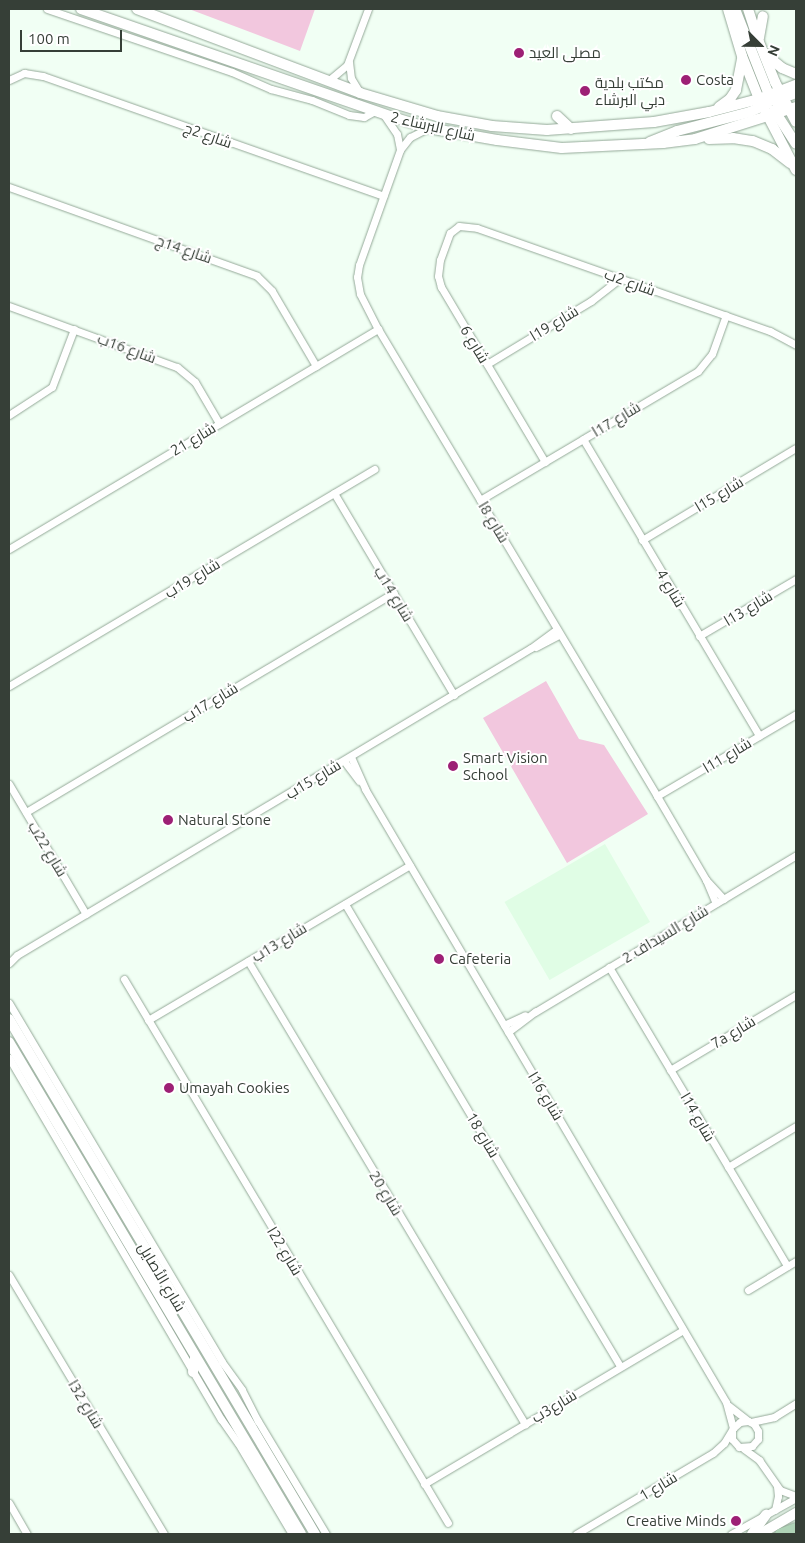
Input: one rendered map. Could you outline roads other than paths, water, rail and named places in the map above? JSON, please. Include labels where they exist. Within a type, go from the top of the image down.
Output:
[{"type":"main road","points":[[780,1534],[796,1528]]},
{"type":"street","points":[[47,9],[232,72],[271,89],[307,98],[354,116],[367,116],[379,113],[395,129],[400,150]]},
{"type":"street","name":"شارع البرشاء 2","points":[[81,9],[379,113],[428,128],[497,140],[562,148],[644,145],[695,139],[771,103],[796,85]]},
{"type":"street","name":"شارع البرشاء 2","points":[[137,9],[360,93],[419,111],[475,123],[534,129],[571,129],[632,124],[771,103]]},
{"type":"street","points":[[328,81],[342,71],[349,62],[368,9]]},
{"type":"street","points":[[728,9],[742,56],[796,144]]},
{"type":"street","points":[[735,9],[795,168]]},
{"type":"street","points":[[748,9],[763,52],[771,103]]},
{"type":"street","points":[[758,42],[763,16]]},
{"type":"street","points":[[763,52],[782,68],[796,74]]},
{"type":"street","points":[[709,112],[727,101],[736,90],[742,56]]},
{"type":"street","points":[[349,62],[351,78],[360,93]]},
{"type":"street","name":"شارع 2ج","points":[[9,80],[20,74],[33,74],[383,196]]},
{"type":"street","points":[[644,145],[671,133],[750,112],[796,94]]},
{"type":"street","points":[[771,103],[793,108],[796,122]]},
{"type":"street","points":[[557,116],[571,129]]},
{"type":"street","name":"شارع 8ا","points":[[428,128],[410,137],[400,150],[361,258],[357,277],[360,294],[378,329],[657,796],[706,880],[716,903]]},
{"type":"street","points":[[695,139],[733,138],[753,141],[772,150],[795,168]]},
{"type":"street","name":"شارع 14ج","points":[[9,187],[257,276],[272,291],[316,366]]},
{"type":"street","name":"شارع 2ب","points":[[462,225],[477,228],[726,315],[770,331],[796,345]]},
{"type":"street","name":"شارع 6","points":[[462,225],[453,230],[449,236],[440,260],[439,282],[545,462]]},
{"type":"street","name":"شارع 19ا","points":[[487,364],[591,301],[620,278]]},
{"type":"street","name":"شارع 16ب","points":[[9,306],[177,367],[195,382],[220,423]]},
{"type":"street","name":"شارع 17ا","points":[[480,500],[698,371],[712,354],[726,315]]},
{"type":"street","points":[[9,415],[52,387],[74,329]]},
{"type":"street","name":"شارع 21","points":[[9,549],[378,329]]},
{"type":"street","name":"شارع 4","points":[[583,439],[759,736]]},
{"type":"street","name":"شارع 15ا","points":[[642,540],[796,448]]},
{"type":"street","name":"شارع 19ب","points":[[9,686],[375,469]]},
{"type":"street","name":"شارع 14ب","points":[[334,493],[454,694]]},
{"type":"street","name":"شارع 13ا","points":[[699,636],[796,579]]},
{"type":"street","name":"شارع 17ب","points":[[26,812],[394,593]]},
{"type":"street","name":"شارع 15ب","points":[[9,958],[347,759],[559,631]]},
{"type":"street","name":"شارع 11ا","points":[[657,796],[796,714]]},
{"type":"street","name":"شارع 16ا","points":[[347,759],[726,1402],[736,1413],[750,1422]]},
{"type":"street","name":"شارع 22ب","points":[[9,784],[86,914]]},
{"type":"street","name":"شارع السيداف 2","points":[[506,1028],[796,855]]},
{"type":"street","name":"شارع 13ب","points":[[148,1020],[410,865]]},
{"type":"street","name":"شارع 8ا","points":[[706,880],[724,899]]},
{"type":"street","name":"شارع 18","points":[[345,904],[620,1366]]},
{"type":"street","name":"شارع 15ب","points":[[9,963],[17,955]]},
{"type":"street","name":"شارع 20","points":[[248,961],[525,1424]]},
{"type":"street","name":"شارع 14ا","points":[[609,967],[787,1266]]},
{"type":"street","name":"شارع 22ا","points":[[124,978],[448,1523]]},
{"type":"street","name":"7a شارع","points":[[670,1070],[796,994]]},
{"type":"street","points":[[9,1004],[222,1362],[242,1390],[258,1422],[326,1534]]},
{"type":"street","name":"شارع الأصايل","points":[[9,1019],[315,1534]]},
{"type":"street","name":"شارع الأصايل","points":[[9,1042],[302,1534]]},
{"type":"street","points":[[9,1058],[193,1372],[292,1534]]},
{"type":"street","points":[[9,1068],[17,1072]]},
{"type":"street","points":[[728,1167],[796,1126]]},
{"type":"street","points":[[126,1255],[142,1264]]},
{"type":"street","points":[[748,1290],[796,1261]]},
{"type":"street","name":"شارع 32ا","points":[[9,1275],[164,1534]]},
{"type":"street","name":"شارع3ب","points":[[424,1484],[683,1330]]},
{"type":"street","points":[[193,1372],[195,1357]]},
{"type":"street","name":"شارع 16ا","points":[[726,1402],[732,1430]]},
{"type":"street","points":[[762,1463],[732,1439],[732,1430],[740,1422],[750,1422],[774,1416],[796,1403]]},
{"type":"street","points":[[742,1448],[752,1446],[774,1416]]},
{"type":"street","points":[[750,1422],[757,1427],[762,1463],[776,1487],[778,1496],[771,1512],[752,1534]]},
{"type":"street","name":"شارع 1","points":[[576,1534],[713,1453],[732,1430]]},
{"type":"street","name":"شارع 1","points":[[713,1453],[742,1448]]},
{"type":"street","points":[[776,1487],[784,1493],[796,1497]]},
{"type":"street","points":[[731,1534],[796,1497]]},
{"type":"street","points":[[9,1503],[27,1534]]},
{"type":"street","points":[[760,1534],[796,1513]]},
{"type":"place","name":"مصلى العيد","points":[[519,53]]},
{"type":"place","name":"Costa","points":[[686,80]]},
{"type":"place","name":"مكتب بلدية دبي البرشاء","points":[[585,91]]},
{"type":"place","name":"Smart Vision School","points":[[453,766]]},
{"type":"place","name":"Natural Stone","points":[[168,820]]},
{"type":"place","name":"Cafeteria","points":[[439,959]]},
{"type":"place","name":"Umayah Cookies","points":[[169,1088]]},
{"type":"place","name":"Creative Minds","points":[[736,1521]]}]
